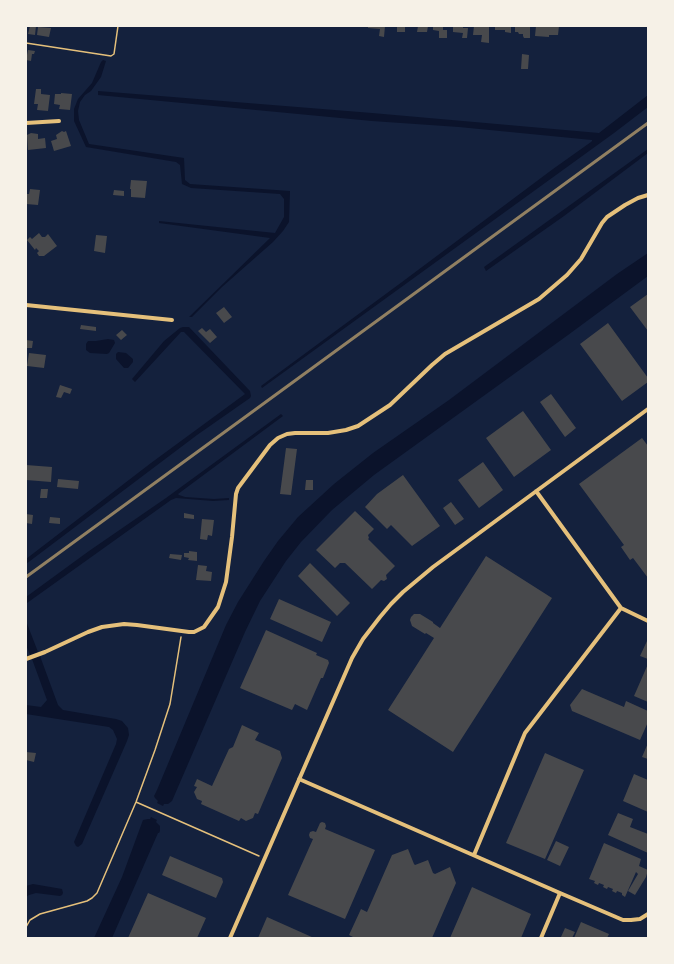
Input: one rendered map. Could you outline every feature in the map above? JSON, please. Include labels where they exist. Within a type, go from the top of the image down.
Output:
[{"type":"street","points":[[26,123],[59,122]]},
{"type":"street","points":[[26,659],[102,627],[124,624],[194,632],[204,627],[218,607],[226,582],[236,494],[238,488],[270,445],[278,438],[287,434],[328,433],[358,426],[390,405],[445,354],[538,299],[567,276],[581,258],[607,217],[638,198],[648,195]]},
{"type":"street","points":[[26,305],[172,320]]},
{"type":"street","points":[[230,938],[352,658],[363,639],[403,592],[433,567],[648,409]]},
{"type":"street","points":[[536,491],[621,608],[648,621]]},
{"type":"street","points":[[474,855],[525,734],[621,608]]},
{"type":"street","points":[[299,779],[560,894],[623,920],[636,920],[648,914]]},
{"type":"street","points":[[541,938],[560,894]]},
{"type":"path","points":[[26,43],[111,56],[114,54],[118,26]]},
{"type":"path","points":[[26,927],[30,920],[40,914],[87,901],[97,893],[136,802],[170,704],[182,631]]},
{"type":"path","points":[[136,802],[265,858]]},
{"type":"water","points":[[103,60],[106,61],[101,77],[91,91],[85,95],[80,102],[78,111],[79,120],[89,144],[184,158],[185,180],[190,184],[290,191],[289,222],[283,231],[192,317],[189,317],[270,238],[159,223],[159,221],[275,233],[284,217],[284,199],[280,194],[191,188],[182,184],[180,165],[176,162],[86,147],[74,121],[74,109],[78,99],[92,83]]},
{"type":"water","points":[[98,91],[599,133],[648,95],[648,107],[262,388],[261,386],[592,140],[98,95]]},
{"type":"water","points":[[648,149],[648,153],[564,216],[486,271],[484,267]]},
{"type":"water","points":[[648,253],[648,276],[374,475],[332,510],[301,542],[286,561],[260,601],[245,632],[172,801],[168,804],[164,804],[163,806],[157,803],[158,801],[154,796],[226,625],[238,602],[264,561],[298,517],[334,484],[373,453],[449,400],[617,274]]},
{"type":"water","points":[[183,327],[189,327],[250,391],[250,398],[197,435],[26,564],[26,559],[151,463],[245,394],[184,332],[181,332],[135,382],[132,379],[164,341]]},
{"type":"water","points":[[108,339],[114,340],[115,343],[107,354],[90,353],[86,350],[86,344],[88,341]]},
{"type":"water","points":[[118,352],[126,353],[133,359],[133,362],[128,368],[124,368],[116,359],[116,354]]},
{"type":"water","points":[[281,414],[283,416],[178,494],[185,497],[214,499],[229,498],[229,500],[213,501],[176,498],[171,500],[26,605],[26,597]]},
{"type":"water","points":[[26,621],[38,652],[30,655],[26,645]]},
{"type":"water","points":[[40,656],[58,705],[63,710],[116,719],[122,721],[128,728],[129,735],[127,741],[82,844],[78,847],[74,842],[117,739],[113,730],[109,727],[26,714],[26,705],[41,707],[47,700],[32,659]]},
{"type":"water","points":[[151,817],[157,820],[156,822],[160,826],[160,831],[112,938],[94,938],[122,877],[143,820],[150,819]]},
{"type":"water","points":[[33,884],[62,889],[63,893],[60,896],[36,893],[26,897],[26,886]]},
{"type":"building","points":[[30,26],[36,26],[35,35],[28,34]]},
{"type":"building","points":[[368,26],[385,26],[384,37],[379,36],[380,29],[368,28]]},
{"type":"building","points":[[397,26],[405,26],[405,32],[397,32]]},
{"type":"building","points":[[418,26],[428,26],[427,32],[417,32]]},
{"type":"building","points":[[433,26],[443,26],[443,30],[447,30],[447,38],[439,38],[439,31],[433,30]]},
{"type":"building","points":[[453,26],[463,26],[463,28],[468,28],[467,38],[462,38],[463,33],[453,32]]},
{"type":"building","points":[[474,26],[489,26],[489,43],[481,42],[482,35],[473,35]]},
{"type":"building","points":[[495,26],[511,26],[511,33],[505,32],[505,30],[495,30]]},
{"type":"building","points":[[515,26],[530,26],[530,38],[524,38],[523,34],[515,32]]},
{"type":"building","points":[[536,26],[559,26],[558,35],[549,35],[549,37],[535,36]]},
{"type":"building","points":[[38,27],[51,28],[49,37],[37,35]]},
{"type":"building","points":[[28,50],[35,51],[34,54],[32,54],[31,61],[26,60]]},
{"type":"building","points":[[522,54],[529,55],[528,69],[521,69]]},
{"type":"building","points":[[36,89],[41,89],[41,94],[50,95],[48,111],[37,110],[38,104],[34,104]]},
{"type":"building","points":[[55,94],[72,94],[70,110],[59,109],[60,105],[54,104]]},
{"type":"building","points":[[62,131],[66,131],[71,146],[54,151],[51,141],[57,139],[56,135]]},
{"type":"building","points":[[31,133],[38,134],[38,139],[45,138],[46,148],[28,150],[27,135]]},
{"type":"building","points":[[131,180],[147,181],[145,198],[131,197]]},
{"type":"building","points":[[30,189],[40,190],[38,205],[26,204],[26,194],[29,194]]},
{"type":"building","points":[[114,190],[124,191],[124,196],[113,195]]},
{"type":"building","points":[[39,233],[42,237],[45,237],[48,234],[57,246],[44,256],[39,256],[37,253],[39,251],[36,248],[35,250],[27,240],[30,237],[32,239]]},
{"type":"building","points":[[96,235],[107,236],[105,253],[94,251]]},
{"type":"building","points":[[648,294],[648,331],[630,307]]},
{"type":"building","points":[[224,307],[232,317],[224,323],[216,313]]},
{"type":"building","points":[[608,323],[648,378],[648,382],[622,401],[580,344]]},
{"type":"building","points":[[81,325],[96,327],[96,331],[80,329]]},
{"type":"building","points":[[202,328],[206,332],[210,329],[217,337],[210,343],[198,331]]},
{"type":"building","points":[[122,330],[127,335],[121,340],[116,335]]},
{"type":"building","points":[[26,340],[33,341],[32,348],[26,348]]},
{"type":"building","points":[[29,353],[46,355],[44,368],[27,366]]},
{"type":"building","points":[[60,385],[72,389],[70,394],[64,392],[61,398],[56,397]]},
{"type":"building","points":[[551,394],[576,428],[565,437],[540,402]]},
{"type":"building","points":[[523,411],[551,450],[514,477],[486,438]]},
{"type":"building","points":[[642,438],[648,446],[648,578],[633,558],[630,560],[621,547],[624,545],[579,484]]},
{"type":"building","points":[[286,448],[297,449],[291,495],[280,494]]},
{"type":"building","points":[[483,462],[503,490],[479,508],[458,480]]},
{"type":"building","points":[[26,465],[52,467],[51,482],[26,480]]},
{"type":"building","points":[[403,475],[440,526],[412,546],[391,525],[387,529],[365,507],[377,494]]},
{"type":"building","points":[[58,479],[79,481],[78,489],[57,487]]},
{"type":"building","points":[[306,480],[313,480],[313,490],[305,490]]},
{"type":"building","points":[[41,489],[48,489],[47,498],[40,498]]},
{"type":"building","points":[[451,502],[464,519],[455,525],[443,508]]},
{"type":"building","points":[[355,511],[374,529],[368,535],[368,539],[395,566],[386,575],[387,579],[384,581],[381,580],[372,589],[345,563],[340,563],[335,568],[316,550]]},
{"type":"building","points":[[184,513],[194,515],[194,519],[184,518]]},
{"type":"building","points":[[26,514],[33,515],[32,524],[26,523]]},
{"type":"building","points":[[50,517],[60,518],[60,524],[49,523]]},
{"type":"building","points":[[202,519],[214,520],[212,536],[208,535],[207,540],[200,539]]},
{"type":"building","points":[[189,551],[197,552],[197,561],[188,560],[189,558],[184,557],[184,553],[189,553]]},
{"type":"building","points":[[170,554],[182,555],[181,560],[169,558]]},
{"type":"building","points":[[486,556],[552,598],[453,752],[388,710],[434,638],[412,626],[410,620],[411,617],[414,614],[420,614],[440,628]]},
{"type":"building","points":[[310,563],[350,603],[337,616],[298,576]]},
{"type":"building","points":[[198,565],[207,566],[206,571],[212,572],[211,581],[196,580]]},
{"type":"building","points":[[279,599],[331,622],[322,642],[270,619]]},
{"type":"building","points":[[266,630],[317,653],[316,655],[328,660],[329,663],[323,678],[321,678],[307,710],[295,704],[292,710],[240,688]]},
{"type":"building","points":[[647,641],[648,642],[648,659],[640,656]]},
{"type":"building","points":[[648,664],[648,702],[634,696]]},
{"type":"building","points":[[582,689],[624,707],[626,701],[648,711],[648,722],[640,740],[572,711],[570,705]]},
{"type":"building","points":[[242,725],[259,733],[255,740],[280,751],[282,758],[258,814],[255,813],[253,818],[246,821],[241,818],[239,821],[201,804],[202,801],[197,799],[194,792],[197,787],[194,786],[197,779],[212,786],[229,749],[233,747]]},
{"type":"building","points":[[648,743],[648,759],[642,757]]},
{"type":"building","points":[[26,752],[36,753],[34,762],[26,760]]},
{"type":"building","points":[[545,753],[584,770],[545,859],[506,843]]},
{"type":"building","points":[[634,774],[648,780],[648,812],[623,801]]},
{"type":"building","points":[[618,813],[633,819],[630,827],[648,834],[648,853],[608,835]]},
{"type":"building","points":[[320,823],[325,823],[325,829],[375,850],[345,919],[288,895],[313,839],[310,838],[310,832],[316,832]]},
{"type":"building","points":[[556,841],[569,847],[560,866],[547,860]]},
{"type":"building","points":[[604,843],[641,859],[639,866],[648,870],[646,877],[635,895],[628,891],[638,874],[636,872],[625,897],[622,893],[617,891],[616,893],[612,891],[613,889],[608,887],[607,889],[603,887],[604,885],[599,883],[598,885],[594,883],[595,881],[589,879]]},
{"type":"building","points":[[408,849],[415,865],[428,860],[433,873],[435,874],[450,867],[456,883],[432,938],[355,938],[349,935],[361,909],[367,912],[392,855]]},
{"type":"building","points":[[170,856],[222,878],[223,882],[216,898],[162,875]]},
{"type":"building","points":[[472,887],[531,914],[521,938],[450,938]]},
{"type":"building","points":[[148,893],[206,918],[197,938],[128,938]]},
{"type":"building","points":[[267,917],[314,938],[258,938]]},
{"type":"building","points":[[581,922],[609,934],[607,938],[574,938]]},
{"type":"building","points":[[565,928],[575,932],[572,938],[561,937]]},
{"type":"railway","points":[[26,577],[648,123]]}]
